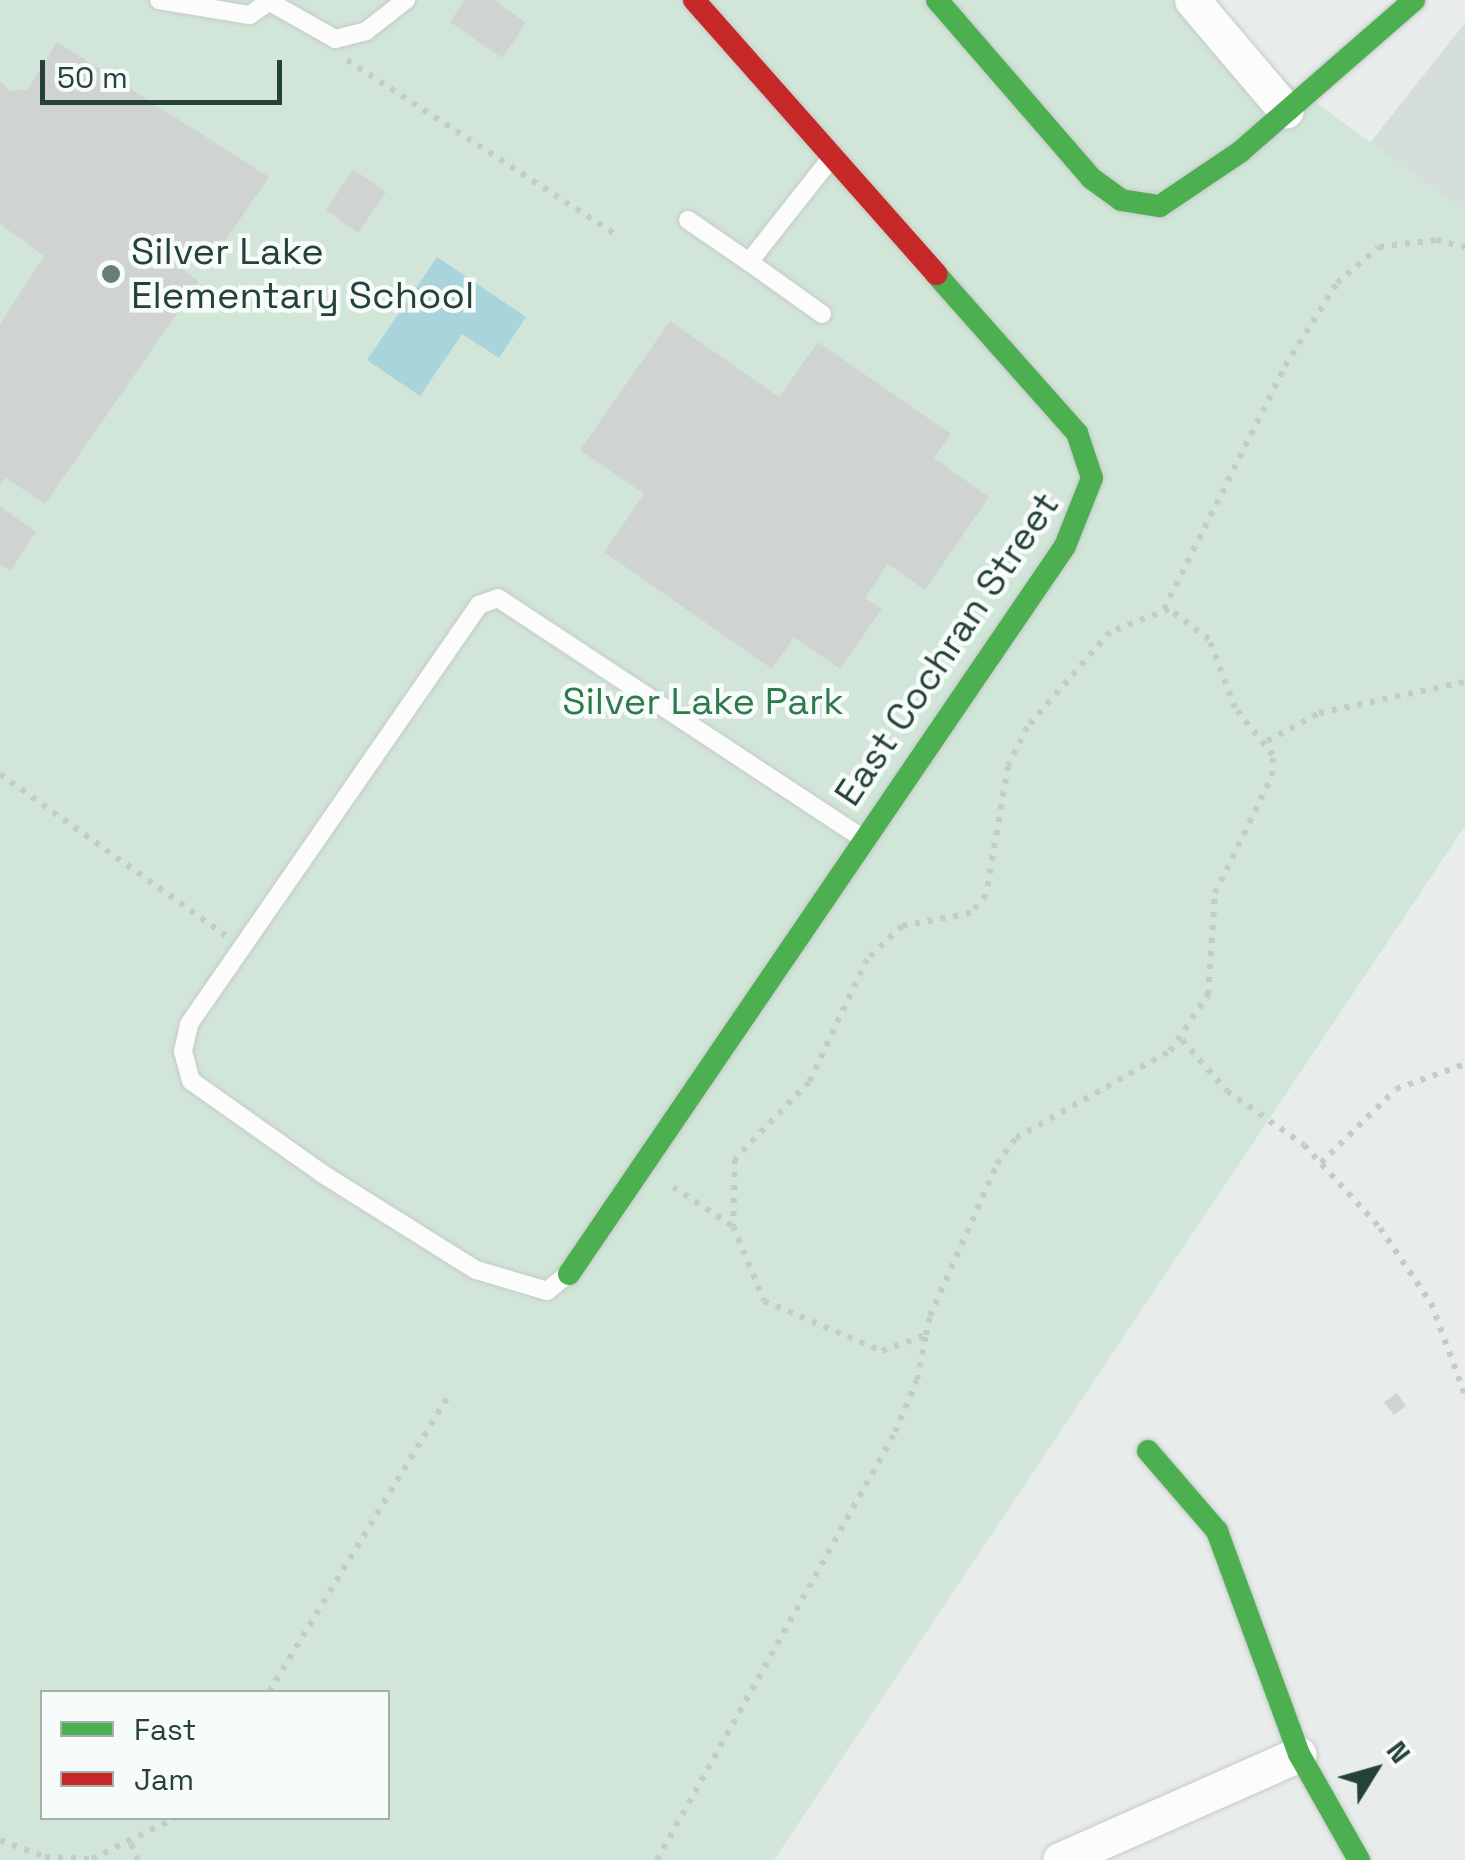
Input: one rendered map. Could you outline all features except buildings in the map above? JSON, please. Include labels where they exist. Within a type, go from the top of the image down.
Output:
[{"type":"street","name":"East Cochran Street","points":[[569,1274],[1065,546],[1092,478],[1078,434],[694,0]]},
{"type":"street","points":[[937,0],[1041,125],[1121,200],[1160,206],[1286,111],[1414,0]]},
{"type":"street","points":[[1192,0],[1286,111]]},
{"type":"street","points":[[1148,1451],[1217,1532],[1298,1754],[1358,1860]]},
{"type":"street","points":[[1060,1860],[1298,1754]]},
{"type":"lane","points":[[159,0],[250,16],[271,1],[335,39],[366,31],[406,0]]},
{"type":"lane","points":[[750,262],[832,156]]},
{"type":"lane","points":[[688,220],[822,314]]},
{"type":"lane","points":[[569,1274],[546,1291],[476,1270],[191,1081],[182,1051],[188,1024],[478,605],[498,598],[863,839]]},
{"type":"path","points":[[335,39],[338,54],[616,235]]},
{"type":"path","points":[[926,1336],[882,1351],[791,1320],[758,1292],[733,1226],[735,1159],[809,1082],[867,958],[902,926],[971,913],[986,896],[1008,766],[1027,727],[1110,632],[1164,609],[1284,366],[1337,282],[1390,244],[1465,247]]},
{"type":"path","points":[[656,1860],[895,1432],[926,1336],[1016,1138],[1182,1040],[1208,995],[1219,878],[1272,776],[1267,740],[1235,708],[1209,639],[1194,620],[1164,609]]},
{"type":"path","points":[[1267,740],[1319,713],[1465,682]]},
{"type":"path","points":[[0,774],[242,948]]},
{"type":"path","points":[[1182,1040],[1227,1092],[1321,1163],[1431,1303],[1465,1396]]},
{"type":"path","points":[[1321,1163],[1396,1090],[1465,1064]]},
{"type":"path","points":[[642,1168],[733,1226]]},
{"type":"path","points":[[271,1690],[450,1393]]},
{"type":"path","points":[[0,1840],[45,1856],[92,1858],[132,1844],[171,1820]]},
{"type":"path","points":[[132,1844],[138,1860]]},
{"type":"shaded area","points":[[1465,23],[1465,309],[1338,183]]},
{"type":"green space","name":"Silver Lake Park","points":[[0,0],[1174,0],[1465,211],[1465,826],[774,1860],[0,1860]]},
{"type":"water","points":[[437,257],[526,317],[499,358],[462,334],[420,396],[367,360]]},
{"type":"traffic: fast","points":[[937,0],[1091,178],[1121,200],[1160,206],[1240,152],[1414,0]]},
{"type":"traffic: fast","points":[[569,1274],[1065,546],[1092,478],[1077,433],[936,274]]},
{"type":"traffic: fast","points":[[1148,1451],[1217,1531],[1299,1754],[1359,1860]]},
{"type":"traffic: jam","points":[[694,0],[936,274]]},
{"type":"place","name":"Silver Lake Elementary School","points":[[111,274]]}]
